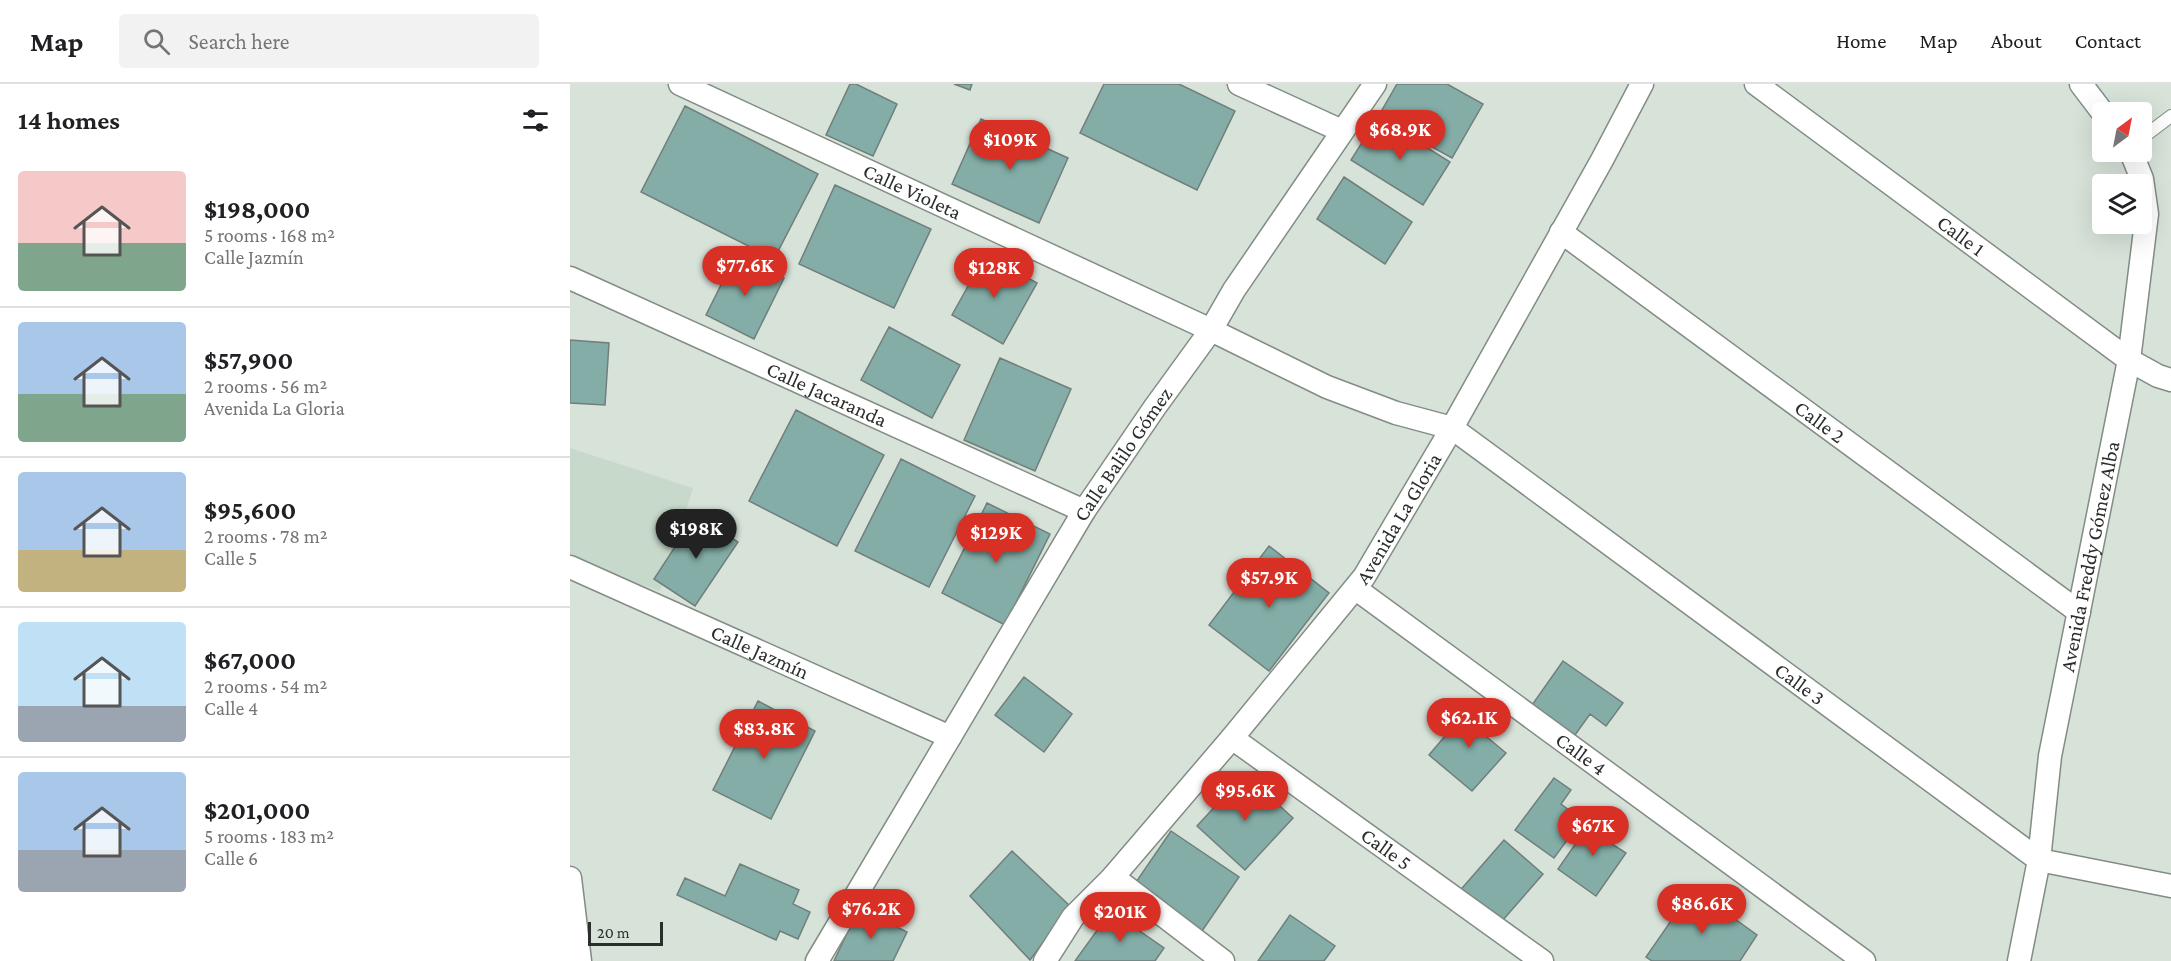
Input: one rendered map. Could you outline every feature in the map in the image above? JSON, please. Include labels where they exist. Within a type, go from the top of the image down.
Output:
[{"type":"street","name":"Calle Violeta","points":[[681,84],[1211,330],[1327,387],[1396,413],[1452,428]]},
{"type":"street","points":[[1239,84],[1342,131]]},
{"type":"street","name":"Calle Balilo Gómez","points":[[817,961],[1084,511],[1155,406],[1211,330],[1234,290],[1375,84]]},
{"type":"street","name":"Avenida La Gloria","points":[[1045,961],[1073,917],[1113,878],[1356,589],[1452,428],[1642,84]]},
{"type":"street","name":"Calle 1","points":[[1756,84],[2128,360],[2157,376],[2171,380]]},
{"type":"street","points":[[2081,84],[2095,102]]},
{"type":"street","name":"Avenida Freddy Gómez Alba","points":[[2019,961],[2039,860],[2050,756],[2128,360],[2147,214],[2142,179],[2135,162]]},
{"type":"street","name":"Calle 2","points":[[1561,232],[2079,612]]},
{"type":"street","name":"Calle Jacaranda","points":[[570,278],[1084,511]]},
{"type":"street","name":"Calle 3","points":[[1452,428],[2039,860],[2171,886]]},
{"type":"street","name":"Calle Jazmín","points":[[570,567],[950,737]]},
{"type":"street","name":"Calle 4","points":[[1356,589],[1864,961]]},
{"type":"street","name":"Calle 5","points":[[1232,738],[1542,961]]},
{"type":"street","points":[[570,878],[580,961]]},
{"type":"street","points":[[1113,878],[1223,961]]},
{"type":"lane","points":[[2152,130],[2171,116]]},
{"type":"shaded area","points":[[570,448],[693,488],[660,591],[600,571],[570,557]]},
{"type":"building","points":[[850,84],[856,84],[897,104],[873,156],[826,135]]},
{"type":"building","points":[[954,84],[972,84],[970,90]]},
{"type":"building","points":[[1104,84],[1179,84],[1235,111],[1197,190],[1080,133]]},
{"type":"building","points":[[1397,84],[1447,84],[1483,104],[1452,158],[1378,117]]},
{"type":"building","points":[[685,106],[818,174],[774,259],[641,192]]},
{"type":"building","points":[[1378,117],[1450,162],[1423,205],[1351,160]]},
{"type":"building","points":[[981,119],[1068,158],[1039,223],[952,184]]},
{"type":"building","points":[[1344,177],[1412,222],[1385,264],[1317,219]]},
{"type":"building","points":[[835,185],[931,229],[894,308],[799,264]]},
{"type":"building","points":[[986,254],[1037,283],[1003,344],[952,315]]},
{"type":"building","points":[[736,255],[784,278],[754,339],[706,315]]},
{"type":"building","points":[[889,327],[960,365],[932,418],[861,380]]},
{"type":"building","points":[[570,340],[609,343],[605,405],[570,403]]},
{"type":"building","points":[[1000,358],[1071,389],[1035,471],[964,440]]},
{"type":"building","points":[[796,410],[884,455],[837,546],[749,501]]},
{"type":"building","points":[[901,459],[975,496],[929,587],[855,551]]},
{"type":"building","points":[[987,503],[1050,534],[1005,625],[942,593]]},
{"type":"building","points":[[696,515],[738,542],[695,606],[654,579]]},
{"type":"building","points":[[1269,546],[1329,593],[1269,671],[1209,625]]},
{"type":"building","points":[[1563,661],[1623,703],[1606,726],[1590,714],[1575,735],[1532,705]]},
{"type":"building","points":[[1024,677],[1072,714],[1044,752],[995,715]]},
{"type":"building","points":[[758,701],[815,731],[771,819],[713,790]]},
{"type":"building","points":[[1474,702],[1493,718],[1481,732],[1506,753],[1472,791],[1429,755]]},
{"type":"building","points":[[1245,774],[1293,818],[1245,870],[1197,826]]},
{"type":"building","points":[[1554,778],[1571,790],[1561,804],[1582,820],[1554,858],[1515,830]]},
{"type":"building","points":[[1597,813],[1614,824],[1604,839],[1626,853],[1596,896],[1558,869]]},
{"type":"building","points":[[1171,831],[1239,877],[1200,934],[1132,888]]},
{"type":"building","points":[[1504,840],[1543,874],[1496,928],[1457,894]]},
{"type":"building","points":[[1012,851],[1070,906],[1030,960],[970,896]]},
{"type":"building","points":[[740,864],[799,890],[793,904],[810,912],[798,939],[780,931],[776,940],[677,895],[685,878],[725,896]]},
{"type":"building","points":[[1693,889],[1757,935],[1740,961],[1652,961],[1646,957]]},
{"type":"building","points":[[859,908],[907,932],[893,961],[834,961]]},
{"type":"building","points":[[1111,911],[1164,948],[1155,961],[1075,961]]},
{"type":"building","points":[[1290,915],[1335,946],[1324,961],[1258,961]]}]
